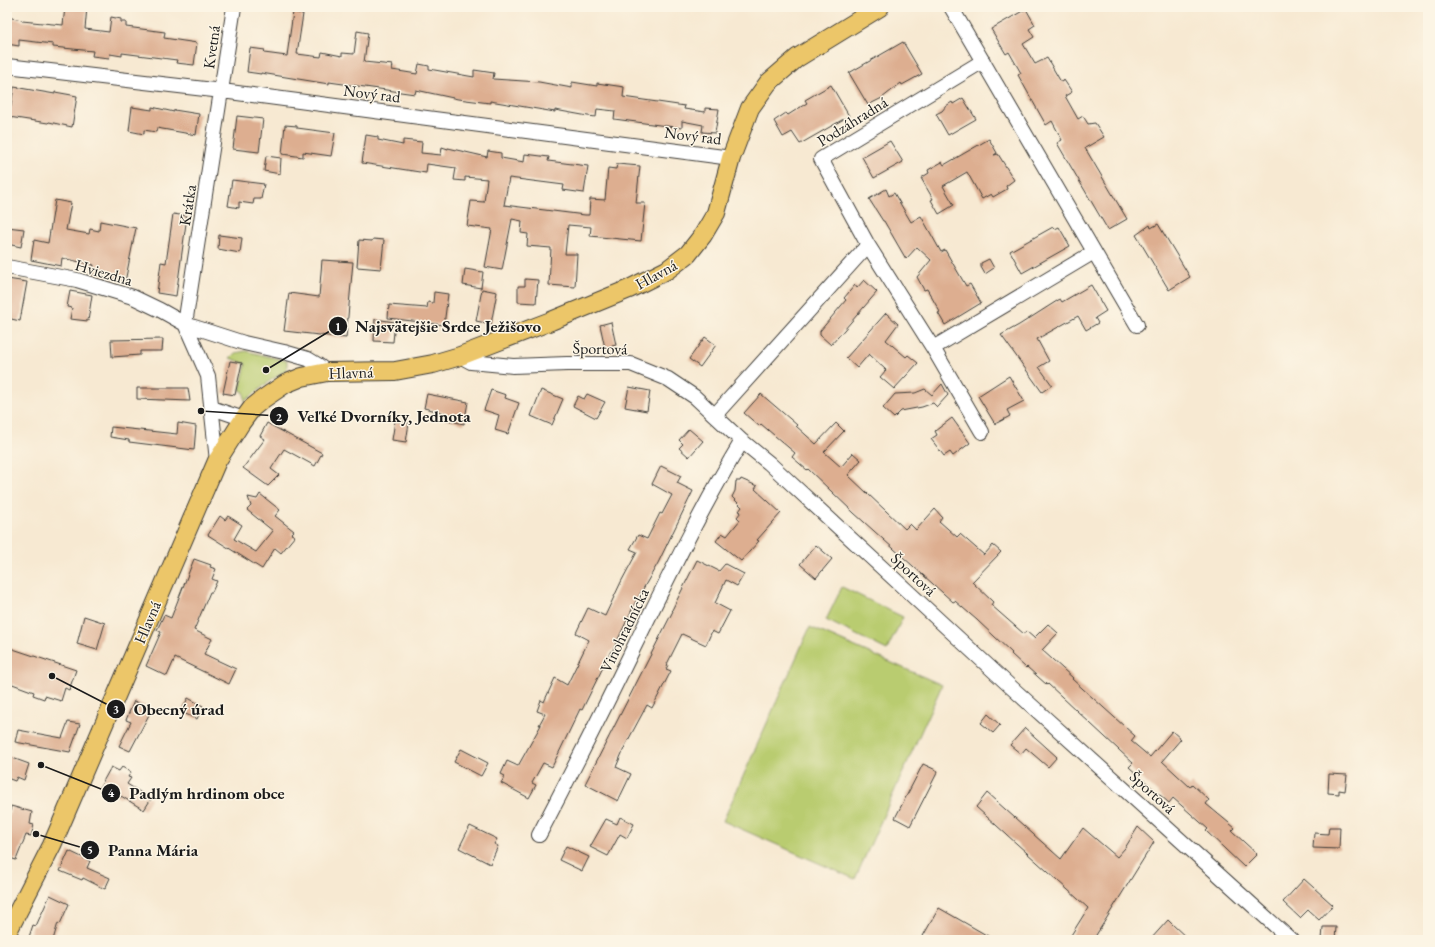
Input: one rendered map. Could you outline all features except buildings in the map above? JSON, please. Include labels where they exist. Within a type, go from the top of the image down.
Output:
[{"type":"main road","name":"Hlavná","points":[[7,933],[52,845],[217,461],[252,408],[285,384],[302,377],[327,372],[395,371],[413,369],[460,356],[629,289],[667,270],[688,254],[703,236],[716,213],[732,158],[750,108],[768,83],[797,58],[880,7]]},
{"type":"street","name":"Kvetná","points":[[222,91],[234,7]]},
{"type":"street","points":[[951,7],[1137,325]]},
{"type":"street","name":"Podzáhradná","points":[[982,432],[868,245],[820,159],[983,61]]},
{"type":"street","name":"Nový rad","points":[[7,66],[222,91],[732,158]]},
{"type":"street","name":"Krátka","points":[[185,324],[222,91]]},
{"type":"street","points":[[715,415],[868,245]]},
{"type":"street","points":[[932,348],[1094,252]]},
{"type":"street","name":"Hviezdna","points":[[7,267],[77,280],[133,297],[185,324],[244,343],[284,352],[308,360],[327,372]]},
{"type":"street","points":[[185,324],[208,376],[217,461]]},
{"type":"street","name":"Športová","points":[[460,356],[471,362],[513,366],[631,364],[668,379],[695,397],[742,441],[769,463],[1011,687],[1291,940]]},
{"type":"street","points":[[212,408],[244,419]]},
{"type":"street","name":"Vinohradnícka","points":[[539,835],[578,761],[671,572],[721,476],[742,441]]},
{"type":"green space","points":[[246,351],[287,361],[287,370],[271,380],[245,401],[244,392],[240,390],[246,364],[230,358],[235,353]]},
{"type":"green space","points":[[842,587],[903,617],[887,650],[826,620]]},
{"type":"green space","points":[[810,627],[942,685],[855,879],[723,821]]},
{"type":"place","name":"Najsvätejšie Srdce Ježišovo","points":[[266,370]]},
{"type":"place","name":"Veľké Dvorníky, Jednota","points":[[201,411]]},
{"type":"place","name":"Obecný úrad","points":[[52,676]]},
{"type":"place","name":"Padlým hrdinom obce","points":[[41,765]]},
{"type":"place","name":"Panna Mária","points":[[36,834]]}]
